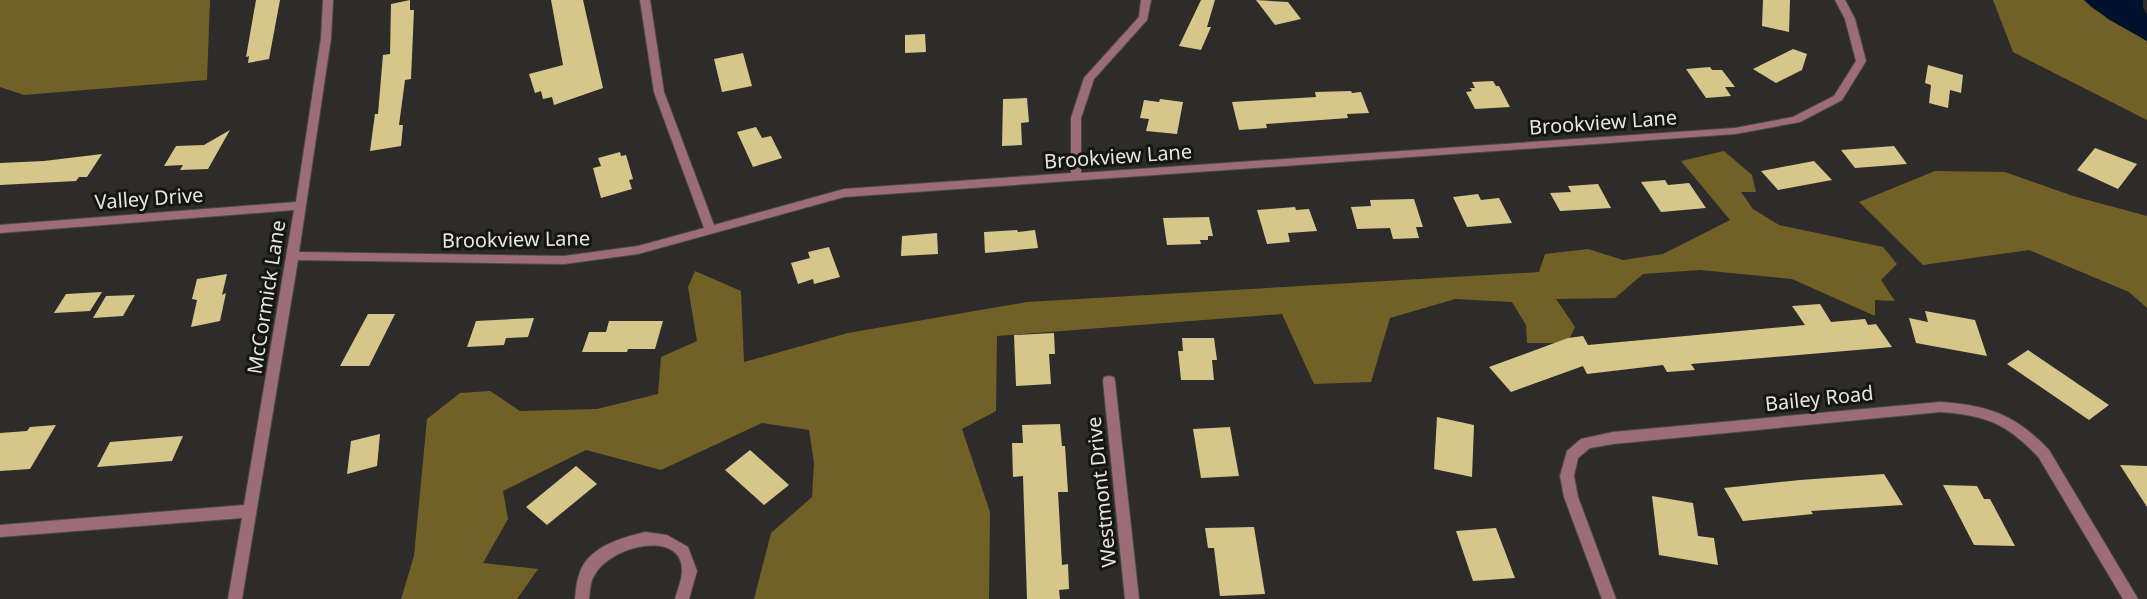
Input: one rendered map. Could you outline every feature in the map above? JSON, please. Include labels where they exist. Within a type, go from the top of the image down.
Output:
[{"type":"street","name":"McCormick Lane","points":[[235,599],[293,256],[326,38],[328,0]]},
{"type":"street","points":[[645,0],[659,92],[710,229]]},
{"type":"street","points":[[1076,177],[1076,118],[1089,78],[1144,18],[1146,0]]},
{"type":"street","name":"Brookview Lane","points":[[293,256],[564,260],[638,250],[844,193],[1735,131],[1796,120],[1838,98],[1861,61],[1850,19],[1840,0]]},
{"type":"street","name":"Valley Drive","points":[[0,229],[300,206]]},
{"type":"street","name":"Westmont Drive","points":[[1109,381],[1132,599]]},
{"type":"street","name":"Bailey Road","points":[[1609,599],[1570,497],[1567,476],[1572,455],[1586,443],[1613,438],[1940,407],[1967,408],[1988,413],[2007,421],[2027,434],[2044,454],[2131,599]]},
{"type":"street","points":[[0,531],[250,510]]},
{"type":"street","points":[[582,599],[585,580],[591,567],[602,555],[630,540],[645,537],[659,538],[682,550],[688,561],[690,574],[688,587],[682,599]]},
{"type":"shaded area","points":[[0,0],[210,0],[207,80],[24,95],[0,87]]},
{"type":"shaded area","points":[[1993,0],[2084,0],[2092,8],[2147,41],[2147,120],[2013,52]]},
{"type":"shaded area","points":[[1724,151],[1752,175],[1756,192],[1741,192],[1753,209],[1779,225],[1883,247],[1897,264],[1881,280],[1895,301],[1875,300],[1875,316],[1792,279],[1700,270],[1643,274],[1615,298],[1556,299],[1575,327],[1567,343],[1527,343],[1526,325],[1512,302],[1455,299],[1390,318],[1371,382],[1314,384],[1282,314],[997,336],[996,411],[962,429],[990,512],[989,599],[754,599],[771,533],[812,497],[814,463],[809,430],[762,423],[661,470],[586,450],[503,491],[508,519],[483,563],[538,569],[517,599],[401,599],[414,556],[427,419],[460,393],[490,391],[520,411],[597,409],[658,394],[661,357],[697,341],[688,287],[695,271],[741,291],[744,362],[848,333],[1027,302],[1539,272],[1545,254],[1588,249],[1623,260],[1663,254],[1730,220],[1681,161]]},
{"type":"shaded area","points":[[1935,171],[2005,172],[2073,196],[2147,216],[2147,308],[2129,292],[2029,250],[1923,265],[1859,202]]},
{"type":"water","points":[[2084,0],[2143,0],[2143,8],[2147,14],[2147,41],[2108,19]]},
{"type":"building","points":[[256,0],[280,0],[269,59],[248,63],[249,56],[246,57]]},
{"type":"building","points":[[410,0],[410,10],[414,10],[411,79],[405,80],[399,125],[403,125],[401,146],[370,151],[375,114],[378,114],[383,55],[390,54],[391,4]]},
{"type":"building","points":[[551,0],[583,0],[603,88],[554,105],[552,97],[543,99],[541,91],[535,93],[529,74],[563,65]]},
{"type":"building","points":[[1201,0],[1215,0],[1207,27],[1211,27],[1201,50],[1179,46]]},
{"type":"building","points":[[1256,0],[1288,2],[1301,19],[1275,25]]},
{"type":"building","points":[[1763,0],[1790,0],[1789,32],[1762,26]]},
{"type":"building","points":[[925,34],[926,52],[905,53],[905,35]]},
{"type":"building","points":[[1793,49],[1807,54],[1802,70],[1776,83],[1753,69]]},
{"type":"building","points":[[743,53],[752,86],[722,92],[714,59]]},
{"type":"building","points":[[1928,65],[1963,75],[1961,93],[1950,90],[1948,108],[1929,103],[1931,85],[1925,83]]},
{"type":"building","points":[[1710,67],[1712,70],[1722,70],[1735,87],[1725,87],[1731,96],[1706,98],[1686,69]]},
{"type":"building","points":[[1493,81],[1496,86],[1499,86],[1510,107],[1475,109],[1466,92],[1472,91],[1470,88],[1475,88],[1472,82]]},
{"type":"building","points":[[1351,91],[1352,93],[1361,92],[1369,113],[1347,114],[1348,118],[1266,124],[1267,128],[1239,130],[1232,102],[1316,97],[1315,92]]},
{"type":"building","points":[[1027,98],[1029,122],[1021,123],[1022,145],[1002,146],[1003,99]]},
{"type":"building","points":[[1160,99],[1183,102],[1177,134],[1146,131],[1149,119],[1140,118],[1144,100],[1159,102]]},
{"type":"building","points":[[756,127],[762,138],[771,136],[782,158],[753,167],[737,132]]},
{"type":"building","points":[[230,130],[208,169],[180,170],[183,165],[164,166],[176,146],[204,145]]},
{"type":"building","points":[[1894,146],[1907,164],[1855,168],[1841,150]]},
{"type":"building","points":[[2095,148],[2137,164],[2118,189],[2077,170]]},
{"type":"building","points":[[620,152],[621,156],[626,155],[633,179],[629,180],[632,189],[601,198],[593,168],[601,166],[598,158]]},
{"type":"building","points":[[102,154],[87,177],[79,177],[76,181],[0,185],[0,163],[44,161]]},
{"type":"building","points":[[1814,161],[1832,180],[1778,190],[1761,171]]},
{"type":"building","points":[[1665,180],[1668,185],[1689,183],[1706,208],[1661,212],[1641,182]]},
{"type":"building","points":[[1598,184],[1611,208],[1560,211],[1550,193],[1571,192],[1568,186]]},
{"type":"building","points":[[1478,194],[1481,200],[1499,198],[1512,223],[1467,227],[1453,197]]},
{"type":"building","points":[[1414,199],[1423,227],[1416,227],[1419,238],[1393,239],[1390,228],[1357,229],[1351,207],[1371,206],[1370,200]]},
{"type":"building","points":[[1295,207],[1296,210],[1309,209],[1317,231],[1288,233],[1290,242],[1267,244],[1257,210]]},
{"type":"building","points":[[1209,217],[1213,236],[1208,236],[1208,240],[1200,240],[1201,244],[1167,245],[1163,218]]},
{"type":"building","points":[[1017,230],[1018,232],[1035,230],[1038,248],[985,253],[984,232]]},
{"type":"building","points":[[937,233],[938,254],[901,256],[902,236]]},
{"type":"building","points":[[829,247],[840,277],[814,284],[813,279],[798,284],[791,263],[810,258],[808,252]]},
{"type":"building","points":[[227,274],[222,295],[226,293],[220,321],[191,327],[197,300],[192,299],[197,279]]},
{"type":"building","points":[[102,292],[90,311],[54,313],[66,294]]},
{"type":"building","points":[[135,295],[123,316],[93,318],[106,296]]},
{"type":"building","points":[[1820,304],[1831,322],[1865,319],[1868,325],[1876,324],[1892,347],[1691,364],[1695,370],[1667,372],[1663,365],[1587,374],[1583,366],[1511,392],[1489,367],[1568,338],[1583,336],[1588,345],[1805,325],[1792,306]]},
{"type":"building","points":[[1925,311],[1975,320],[1987,356],[1916,343],[1909,318],[1928,322]]},
{"type":"building","points":[[368,314],[395,314],[369,366],[340,366]]},
{"type":"building","points":[[534,318],[528,337],[506,338],[504,345],[467,347],[476,321]]},
{"type":"building","points":[[609,321],[663,321],[655,349],[628,349],[627,352],[582,352],[589,332],[606,332]]},
{"type":"building","points":[[1054,333],[1055,354],[1049,354],[1051,384],[1016,386],[1014,335]]},
{"type":"building","points":[[1182,338],[1214,338],[1217,360],[1212,360],[1214,380],[1181,380],[1178,351],[1183,351]]},
{"type":"building","points":[[2028,350],[2109,405],[2089,420],[2007,364]]},
{"type":"building","points":[[1437,417],[1474,425],[1472,477],[1434,469]]},
{"type":"building","points":[[1060,424],[1062,446],[1065,446],[1068,492],[1058,492],[1062,565],[1068,564],[1069,589],[1059,590],[1060,599],[1027,599],[1023,476],[1013,477],[1012,443],[1023,443],[1022,425]]},
{"type":"building","points":[[56,425],[30,469],[0,471],[0,433],[27,431],[30,427]]},
{"type":"building","points":[[1230,427],[1239,476],[1201,478],[1193,429]]},
{"type":"building","points":[[380,434],[377,466],[347,474],[351,441]]},
{"type":"building","points":[[183,436],[172,461],[97,467],[110,442]]},
{"type":"building","points":[[750,450],[789,485],[764,505],[725,470]]},
{"type":"building","points":[[2120,465],[2147,466],[2147,507]]},
{"type":"building","points":[[576,466],[597,484],[547,525],[526,507]]},
{"type":"building","points":[[1884,474],[1903,505],[1811,511],[1813,514],[1743,521],[1724,488],[1800,480]]},
{"type":"building","points":[[1943,485],[1977,486],[1984,499],[1990,499],[2015,546],[1974,545]]},
{"type":"building","points":[[1652,496],[1693,503],[1698,536],[1714,538],[1718,565],[1659,555]]},
{"type":"building","points":[[1254,527],[1265,594],[1220,596],[1214,548],[1208,548],[1205,528]]},
{"type":"building","points":[[1496,528],[1515,578],[1473,581],[1456,531]]}]
